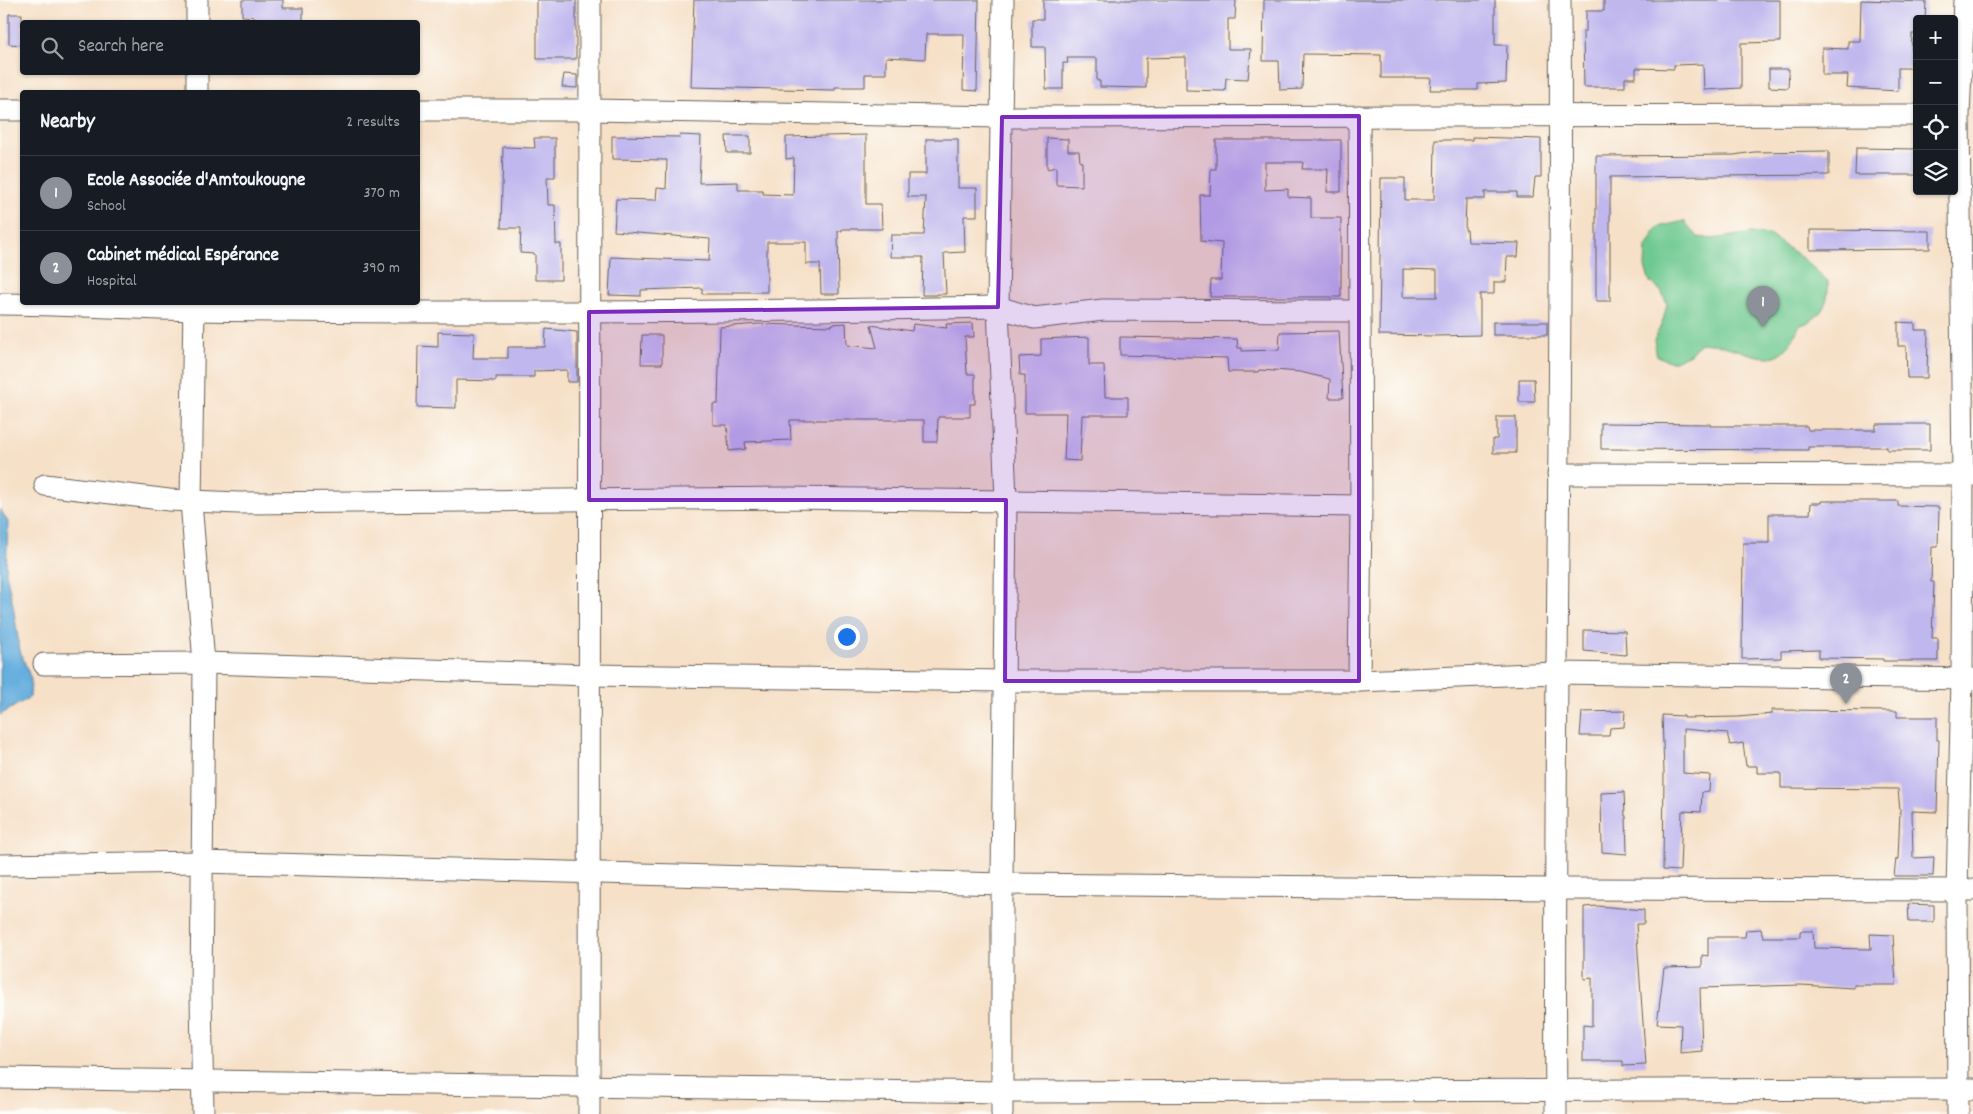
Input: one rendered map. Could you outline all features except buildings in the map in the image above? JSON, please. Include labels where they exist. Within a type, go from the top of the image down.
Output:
[{"type":"street","points":[[197,0],[197,20]]},
{"type":"street","points":[[589,1114],[590,0]]},
{"type":"street","points":[[1002,1114],[1006,500],[998,306],[1003,0]]},
{"type":"street","points":[[1556,1114],[1560,0]]},
{"type":"street","points":[[1958,1114],[1965,1088],[1968,316],[1962,115],[1964,0]]},
{"type":"street","points":[[197,75],[197,90]]},
{"type":"street","points":[[0,110],[20,110]]},
{"type":"street","points":[[420,110],[590,110],[1002,117],[1913,115]]},
{"type":"street","points":[[1359,116],[1359,681]]},
{"type":"street","points":[[0,304],[20,304]]},
{"type":"street","points":[[97,305],[589,312],[720,312],[998,306],[1034,318],[1103,310],[1359,311]]},
{"type":"street","points":[[194,306],[191,502],[204,663],[201,862],[203,1114]]},
{"type":"street","points":[[1558,474],[1968,474]]},
{"type":"street","points":[[45,485],[191,502],[788,498],[1360,506]]},
{"type":"street","points":[[44,664],[204,663],[589,675],[1005,681],[1359,681],[1557,673],[1967,679]]},
{"type":"street","points":[[0,865],[201,862],[1002,884],[1556,889],[1965,890]]},
{"type":"street","points":[[0,1078],[1002,1092],[1965,1088]]},
{"type":"highlighted area","points":[[1359,116],[1359,681],[1005,681],[1006,500],[589,500],[589,312],[998,307],[1002,117]]},
{"type":"green space","points":[[1684,221],[1698,237],[1713,239],[1751,233],[1769,235],[1802,258],[1828,281],[1827,297],[1819,314],[1807,323],[1799,326],[1792,341],[1785,350],[1777,355],[1759,356],[1720,345],[1700,343],[1690,354],[1672,362],[1657,356],[1654,340],[1663,321],[1667,304],[1661,291],[1650,282],[1645,267],[1646,247],[1658,227]]},
{"type":"water","points":[[0,509],[8,522],[6,573],[20,651],[31,679],[30,697],[0,715]]},
{"type":"place","name":"Ecole Associée d'Amtoukougne","points":[[1763,327]]},
{"type":"place","name":"Cabinet médical Espérance","points":[[1846,704]]}]
